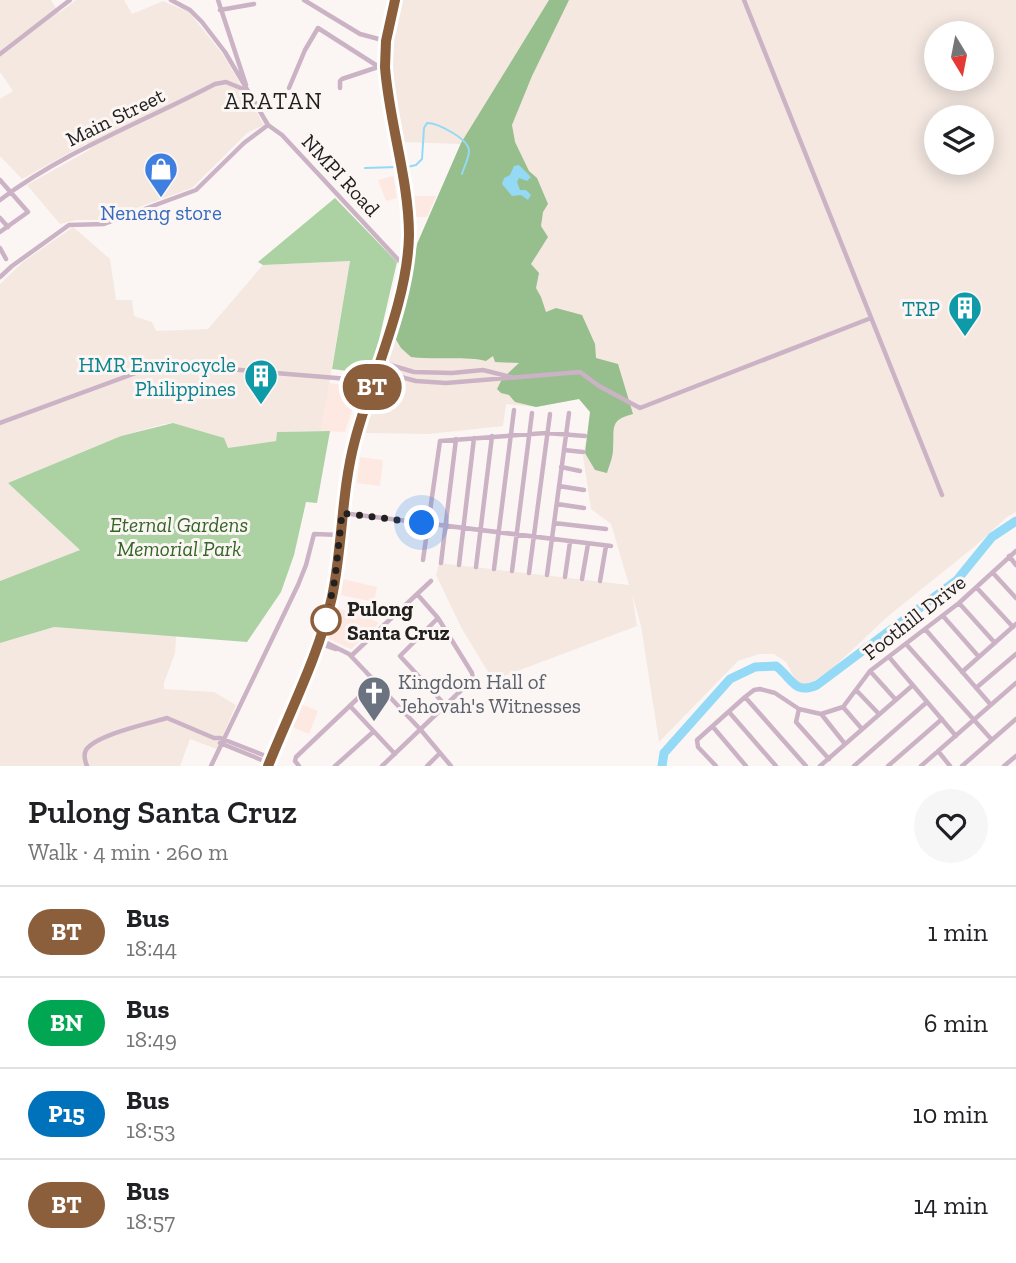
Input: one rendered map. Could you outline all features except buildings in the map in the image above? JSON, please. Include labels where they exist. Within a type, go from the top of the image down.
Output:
[{"type":"main road","points":[[269,762],[319,641],[332,596],[354,442],[379,367],[405,267],[409,235],[382,67],[395,0]]},
{"type":"street","points":[[0,54],[71,0]]},
{"type":"street","points":[[171,0],[190,10],[202,22],[225,52],[248,91]]},
{"type":"street","points":[[218,0],[248,91]]},
{"type":"street","points":[[304,0],[359,34],[386,41]]},
{"type":"street","points":[[744,0],[942,495]]},
{"type":"street","points":[[220,10],[254,4]]},
{"type":"street","points":[[289,88],[305,50],[318,28],[382,67]]},
{"type":"street","points":[[340,88],[342,79],[382,67]]},
{"type":"street","name":"Main Street","points":[[0,200],[90,146],[218,83],[226,82],[248,91]]},
{"type":"street","name":"NMPI Road","points":[[248,91],[268,125],[282,135],[405,267]]},
{"type":"street","points":[[0,277],[69,225],[104,224],[196,190],[244,143],[268,125]]},
{"type":"street","points":[[0,180],[28,212],[0,232]]},
{"type":"street","points":[[0,218],[8,227]]},
{"type":"street","points":[[0,248],[6,259]]},
{"type":"street","points":[[379,367],[415,381],[438,382],[580,372],[640,408],[871,318]]},
{"type":"street","points":[[0,423],[162,365],[373,383]]},
{"type":"street","points":[[379,367],[414,372],[452,373],[483,370],[516,378]]},
{"type":"street","points":[[494,569],[514,410]]},
{"type":"street","points":[[512,571],[531,413]]},
{"type":"street","points":[[547,575],[569,413]]},
{"type":"street","points":[[529,573],[550,414]]},
{"type":"street","points":[[423,560],[439,443],[443,440],[547,433],[585,436]]},
{"type":"street","points":[[476,567],[492,436]]},
{"type":"street","points":[[459,565],[474,438]]},
{"type":"street","points":[[441,563],[456,439]]},
{"type":"street","points":[[564,450],[583,452]]},
{"type":"street","points":[[561,467],[580,471]]},
{"type":"street","points":[[559,486],[584,490]]},
{"type":"street","points":[[557,504],[584,508]]},
{"type":"street","points":[[342,513],[608,546],[600,581]]},
{"type":"street","points":[[554,523],[606,529]]},
{"type":"street","points":[[211,766],[298,585],[314,534],[340,536]]},
{"type":"street","points":[[565,577],[570,541]]},
{"type":"street","points":[[582,579],[587,544]]},
{"type":"street","name":"Foothill Drive","points":[[843,706],[870,671],[959,603],[1016,551]]},
{"type":"street","points":[[1009,556],[1016,565]]},
{"type":"street","points":[[992,573],[1016,598]]},
{"type":"street","points":[[349,654],[431,581]]},
{"type":"street","points":[[962,672],[1014,626],[977,588]]},
{"type":"street","points":[[382,766],[447,707],[473,677],[438,618],[417,594]]},
{"type":"street","points":[[959,603],[995,643]]},
{"type":"street","points":[[943,616],[979,657]]},
{"type":"street","points":[[438,618],[400,656],[447,707]]},
{"type":"street","points":[[925,629],[991,705]]},
{"type":"street","points":[[319,641],[349,654],[451,766]]},
{"type":"street","points":[[906,644],[992,740]]},
{"type":"street","points":[[976,688],[1016,654]]},
{"type":"street","points":[[889,657],[956,736]]},
{"type":"street","points":[[870,671],[896,699]]},
{"type":"street","points":[[299,766],[295,761],[296,757],[376,681]]},
{"type":"street","points":[[921,766],[1016,683]]},
{"type":"street","points":[[820,766],[913,685]]},
{"type":"street","points":[[856,689],[879,714]]},
{"type":"street","points":[[716,766],[696,740],[754,690],[768,690],[799,709],[821,715],[845,744]]},
{"type":"street","points":[[745,697],[806,766]]},
{"type":"street","points":[[854,766],[927,702]]},
{"type":"street","points":[[351,706],[395,754]]},
{"type":"street","points":[[821,715],[843,706],[862,729]]},
{"type":"street","points":[[799,709],[796,722],[829,759]]},
{"type":"street","points":[[729,712],[776,766]]},
{"type":"street","points":[[87,766],[84,759],[86,750],[97,740],[167,718],[269,762]]},
{"type":"street","points":[[888,766],[942,719]]},
{"type":"street","points":[[962,766],[1016,719]]},
{"type":"street","points":[[713,727],[746,766]]},
{"type":"street","points":[[335,766],[373,732]]},
{"type":"street","points":[[939,751],[950,766]]},
{"type":"street","points":[[427,766],[440,753]]},
{"type":"street","points":[[1004,766],[1016,755]]},
{"type":"shaded area","points":[[0,0],[51,0],[59,13],[76,0],[124,0],[132,14],[163,1],[189,12],[224,56],[264,125],[247,133],[192,188],[103,220],[76,220],[60,224],[27,185],[91,149],[87,143],[22,179],[0,156],[0,99],[13,91],[0,72]]},
{"type":"shaded area","points":[[401,0],[1016,0],[1016,512],[887,617],[833,668],[812,682],[798,685],[786,662],[774,654],[759,654],[738,661],[659,742],[641,626],[632,594],[637,626],[493,680],[462,629],[436,575],[439,563],[629,585],[611,524],[591,509],[583,456],[591,412],[579,399],[536,407],[506,404],[503,426],[429,434],[365,433],[395,338],[417,244],[461,144],[402,142],[392,76],[392,45]]},
{"type":"shaded area","points":[[393,176],[397,198],[386,201],[378,180]]},
{"type":"shaded area","points":[[412,196],[436,196],[427,217],[415,217]]},
{"type":"shaded area","points":[[73,227],[110,259],[116,300],[132,300],[134,316],[152,322],[156,331],[208,329],[263,265],[350,261],[321,431],[277,432],[276,441],[227,449],[173,423],[164,424],[121,436],[8,483],[80,550],[0,581],[0,284],[23,262]]},
{"type":"shaded area","points":[[329,383],[360,387],[345,432],[321,431]]},
{"type":"shaded area","points":[[360,457],[383,460],[380,486],[357,483]]},
{"type":"shaded area","points":[[343,579],[377,587],[374,602],[340,595]]},
{"type":"shaded area","points":[[335,608],[361,614],[379,623],[351,649],[327,638]]},
{"type":"shaded area","points":[[54,627],[176,636],[175,653],[164,689],[214,692],[236,705],[217,749],[190,739],[180,766],[0,766],[0,643]]},
{"type":"shaded area","points":[[301,704],[318,711],[309,734],[292,727]]},
{"type":"green space","points":[[549,0],[569,0],[532,76],[512,125],[515,142],[529,171],[537,178],[548,204],[543,212],[541,226],[548,237],[531,264],[539,273],[536,288],[546,312],[556,308],[582,315],[595,344],[596,358],[618,364],[633,414],[620,419],[614,426],[613,453],[607,473],[595,470],[585,453],[590,412],[579,399],[536,407],[515,402],[509,395],[497,389],[502,379],[519,363],[495,362],[493,356],[486,361],[411,357],[395,338],[417,244],[461,143]]},
{"type":"green space","points":[[335,198],[397,262],[371,374],[332,369],[350,261],[263,265],[258,262]]},
{"type":"green space","name":"Eternal Gardens Memorial Park","points":[[173,423],[224,438],[228,448],[276,441],[277,432],[330,431],[317,503],[306,502],[294,555],[281,592],[247,642],[54,627],[0,643],[0,581],[80,550],[8,483],[121,436]]},
{"type":"water","points":[[519,165],[531,177],[527,181],[519,178],[517,182],[520,190],[526,190],[531,195],[528,200],[521,195],[512,196],[502,184],[514,166]]},
{"type":"waterway","points":[[403,168],[416,165],[422,159],[424,128],[427,123],[452,132],[468,146],[469,154],[462,174]]},
{"type":"waterway","points":[[365,168],[397,167]]},
{"type":"waterway","points":[[662,766],[664,753],[730,679],[755,667],[776,666],[798,687],[809,688],[817,685],[957,580],[992,537],[1016,521]]},
{"type":"bus line","name":"BT","points":[[268,766],[326,620],[335,579],[354,442],[389,334],[405,267],[408,224],[385,67],[386,41],[395,0]]},
{"type":"place","name":"Neneng store","points":[[161,199]]},
{"type":"place","name":"TRP","points":[[965,338]]},
{"type":"place","name":"HMR Envirocycle Philippines","points":[[261,406]]},
{"type":"place","name":"Pulong Santa Cruz","points":[[326,620]]},
{"type":"place","name":"Kingdom Hall of Jehovah's Witnesses","points":[[374,723]]},
{"type":"district","name":"ARATAN","points":[[274,101]]},
{"type":"route","points":[[326,620],[335,579],[342,513],[422,523]]}]
